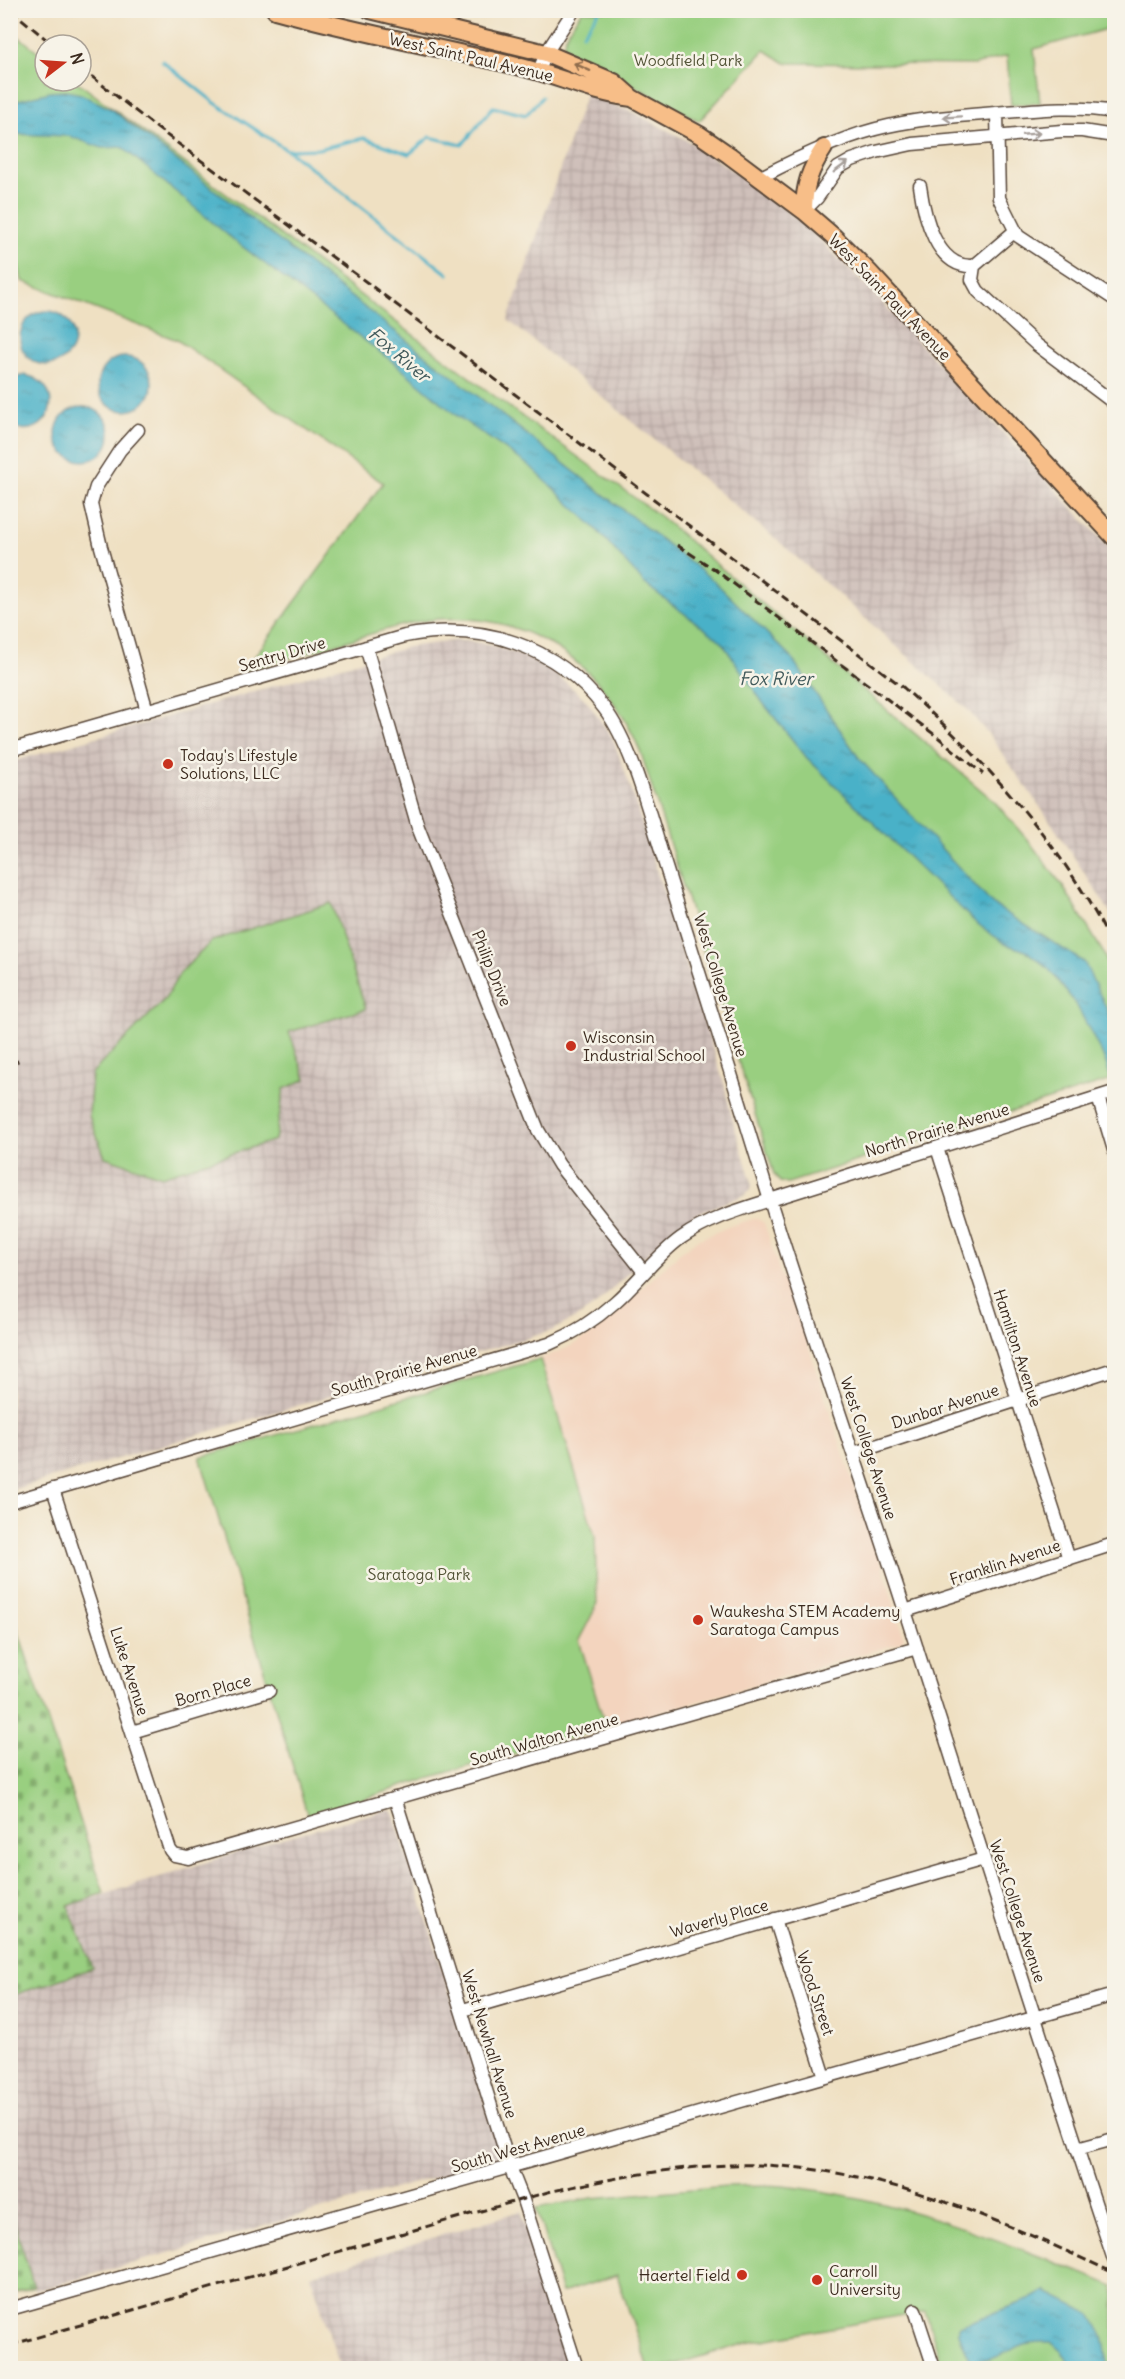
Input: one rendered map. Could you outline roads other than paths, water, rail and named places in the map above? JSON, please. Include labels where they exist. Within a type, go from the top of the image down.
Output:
[{"type":"main road","name":"West Saint Paul Avenue","points":[[275,10],[539,71],[610,95],[632,98]]},
{"type":"main road","name":"West Saint Paul Avenue","points":[[370,10],[546,53],[614,82],[632,98],[700,135],[761,177],[833,236],[869,272],[1114,537]]},
{"type":"main road","points":[[804,211],[808,176],[824,148]]},
{"type":"street","points":[[539,71],[546,53],[574,10]]},
{"type":"street","points":[[761,177],[824,148],[886,126],[913,121],[1075,108],[1114,112]]},
{"type":"street","points":[[997,113],[999,198],[1018,236],[1114,298]]},
{"type":"street","points":[[804,211],[817,198],[838,168],[863,156],[912,144],[1082,131],[1114,136]]},
{"type":"street","points":[[855,137],[863,156]]},
{"type":"street","points":[[920,186],[923,211],[929,229],[954,263],[974,266],[1015,231]]},
{"type":"street","points":[[974,266],[972,280],[978,291],[1037,345],[1114,403]]},
{"type":"street","points":[[138,430],[120,450],[96,487],[91,504],[100,548],[147,711]]},
{"type":"street","name":"Sentry Drive","points":[[10,750],[418,633],[460,631],[486,634],[515,641],[561,665]]},
{"type":"street","name":"Philip Drive","points":[[366,647],[418,827],[538,1130],[559,1165],[644,1272]]},
{"type":"street","name":"West College Avenue","points":[[561,665],[585,685],[602,705],[626,746],[770,1200],[854,1453],[1114,2260]]},
{"type":"street","name":"North Prairie Avenue","points":[[770,1200],[1113,1092]]},
{"type":"street","points":[[1098,1097],[1114,1149]]},
{"type":"street","name":"Hamilton Avenue","points":[[936,1148],[1069,1559]]},
{"type":"street","name":"South Prairie Avenue","points":[[10,1502],[549,1344],[594,1320],[667,1249],[695,1229],[727,1214],[770,1200]]},
{"type":"street","name":"Dunbar Avenue","points":[[854,1453],[1114,1369]]},
{"type":"street","name":"Luke Avenue","points":[[53,1489],[170,1850],[180,1858]]},
{"type":"street","name":"Franklin Avenue","points":[[905,1611],[1114,1544]]},
{"type":"street","name":"South Walton Avenue","points":[[180,1858],[198,1855],[917,1648]]},
{"type":"street","name":"Born Place","points":[[132,1732],[269,1690]]},
{"type":"street","name":"West Newhall Avenue","points":[[395,1798],[463,2010],[510,2167],[523,2200],[577,2368]]},
{"type":"street","name":"Waverly Place","points":[[463,2010],[984,1859]]},
{"type":"street","name":"Wood Street","points":[[775,1919],[825,2077]]},
{"type":"street","name":"South West Avenue","points":[[10,2309],[1114,1995]]},
{"type":"street","points":[[1077,2149],[1114,2139]]},
{"type":"street","points":[[915,2310],[934,2368]]},
{"type":"water","name":"Fox River","points":[[46,93],[76,93],[111,109],[714,581],[791,657],[859,758],[992,904],[1084,962],[1114,1024],[1114,1089],[1105,1060],[1076,1004],[1048,968],[1026,951],[1005,944],[975,922],[807,758],[763,703],[721,641],[645,584],[596,529],[531,467],[457,416],[398,366],[230,237],[122,147],[102,148],[69,136],[11,134],[11,102]]},
{"type":"water","points":[[42,311],[52,311],[62,315],[70,323],[74,338],[70,353],[62,361],[52,365],[42,365],[32,361],[24,353],[20,343],[20,333],[24,323],[32,315]]},
{"type":"water","points":[[120,357],[130,357],[140,361],[148,369],[152,384],[148,399],[140,407],[130,411],[120,411],[110,407],[102,399],[98,389],[98,379],[102,369],[110,361]]},
{"type":"water","points":[[25,375],[39,381],[47,390],[51,400],[44,420],[36,427],[25,429],[11,426],[11,379]]},
{"type":"water","points":[[78,407],[88,407],[98,411],[106,419],[110,434],[106,449],[98,457],[88,461],[78,461],[68,457],[60,449],[56,439],[56,429],[60,419],[68,411]]},
{"type":"water","points":[[1045,2291],[1091,2314],[1103,2336],[1109,2368],[1073,2368],[1062,2352],[1051,2342],[1025,2344],[990,2359],[969,2359],[959,2333],[959,2326],[1031,2299]]},
{"type":"waterway","points":[[583,34],[600,10]]},
{"type":"waterway","points":[[162,61],[215,103],[287,150],[318,149],[364,138],[409,154],[430,137],[462,145],[493,107],[526,115],[542,97]]},
{"type":"waterway","points":[[288,150],[448,274]]},
{"type":"railway","points":[[11,10],[39,33]]},
{"type":"railway","points":[[93,77],[157,128],[369,284],[904,688],[965,746],[1022,808],[1073,876],[1114,949]]},
{"type":"railway","points":[[677,545],[714,569],[939,738],[983,774]]},
{"type":"railway","points":[[10,1064],[21,1060]]},
{"type":"railway","points":[[10,2345],[548,2192],[639,2174],[709,2166],[783,2166],[832,2172],[881,2183],[929,2196],[976,2213],[1114,2273]]},
{"type":"place","name":"Today's Lifestyle Solutions, LLC","points":[[168,764]]},
{"type":"place","name":"Wisconsin Industrial School","points":[[571,1046]]},
{"type":"place","name":"Waukesha STEM Academy Saratoga Campus","points":[[698,1620]]},
{"type":"place","name":"Haertel Field","points":[[742,2275]]},
{"type":"place","name":"Carroll University","points":[[817,2280]]},
{"type":"park label","name":"Woodfield Park","points":[[688,60]]},
{"type":"park label","name":"Saratoga Park","points":[[419,1574]]}]
